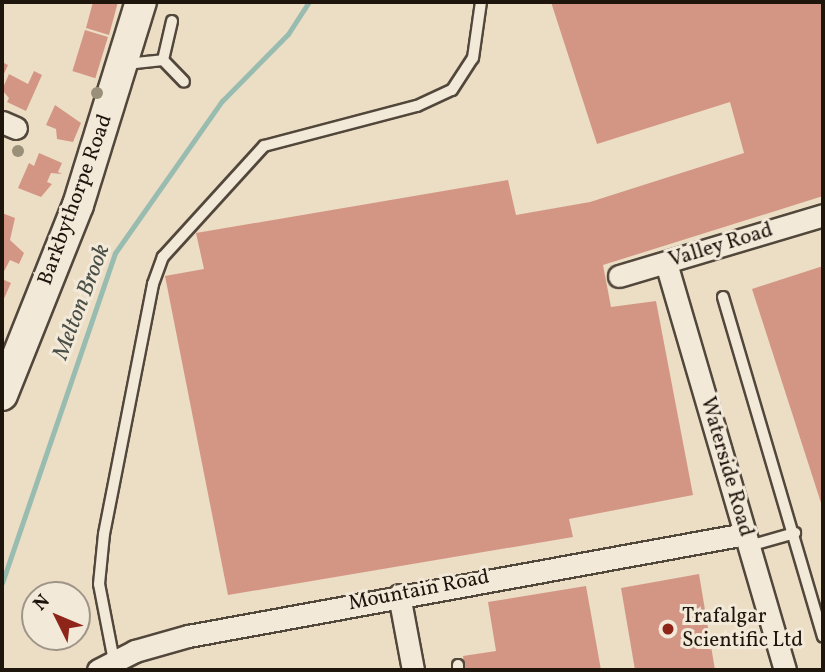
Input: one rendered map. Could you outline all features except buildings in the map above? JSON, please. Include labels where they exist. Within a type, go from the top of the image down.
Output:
[{"type":"street","name":"Barkbythorpe Road","points":[[2,395],[78,205],[141,2]]},
{"type":"street","name":"Valley Road","points":[[619,276],[823,215]]},
{"type":"street","name":"Waterside Road","points":[[666,263],[785,670]]},
{"type":"street","name":"Mountain Road","points":[[106,666],[188,636],[399,595],[747,540]]},
{"type":"street","points":[[399,595],[413,670]]},
{"type":"lane","points":[[106,666],[99,584],[104,534],[153,284],[163,257],[264,146],[417,106],[452,90],[473,58],[481,2]]},
{"type":"lane","points":[[163,60],[172,21]]},
{"type":"lane","points":[[123,65],[163,60]]},
{"type":"lane","points":[[163,60],[184,82]]},
{"type":"lane","points":[[723,298],[795,533],[823,637]]},
{"type":"lane","points":[[747,540],[795,533]]},
{"type":"waterway","name":"Melton Brook","points":[[2,583],[115,253],[222,101],[288,34],[309,2]]},
{"type":"place","name":"Trafalgar Scientific Ltd","points":[[668,629]]}]
